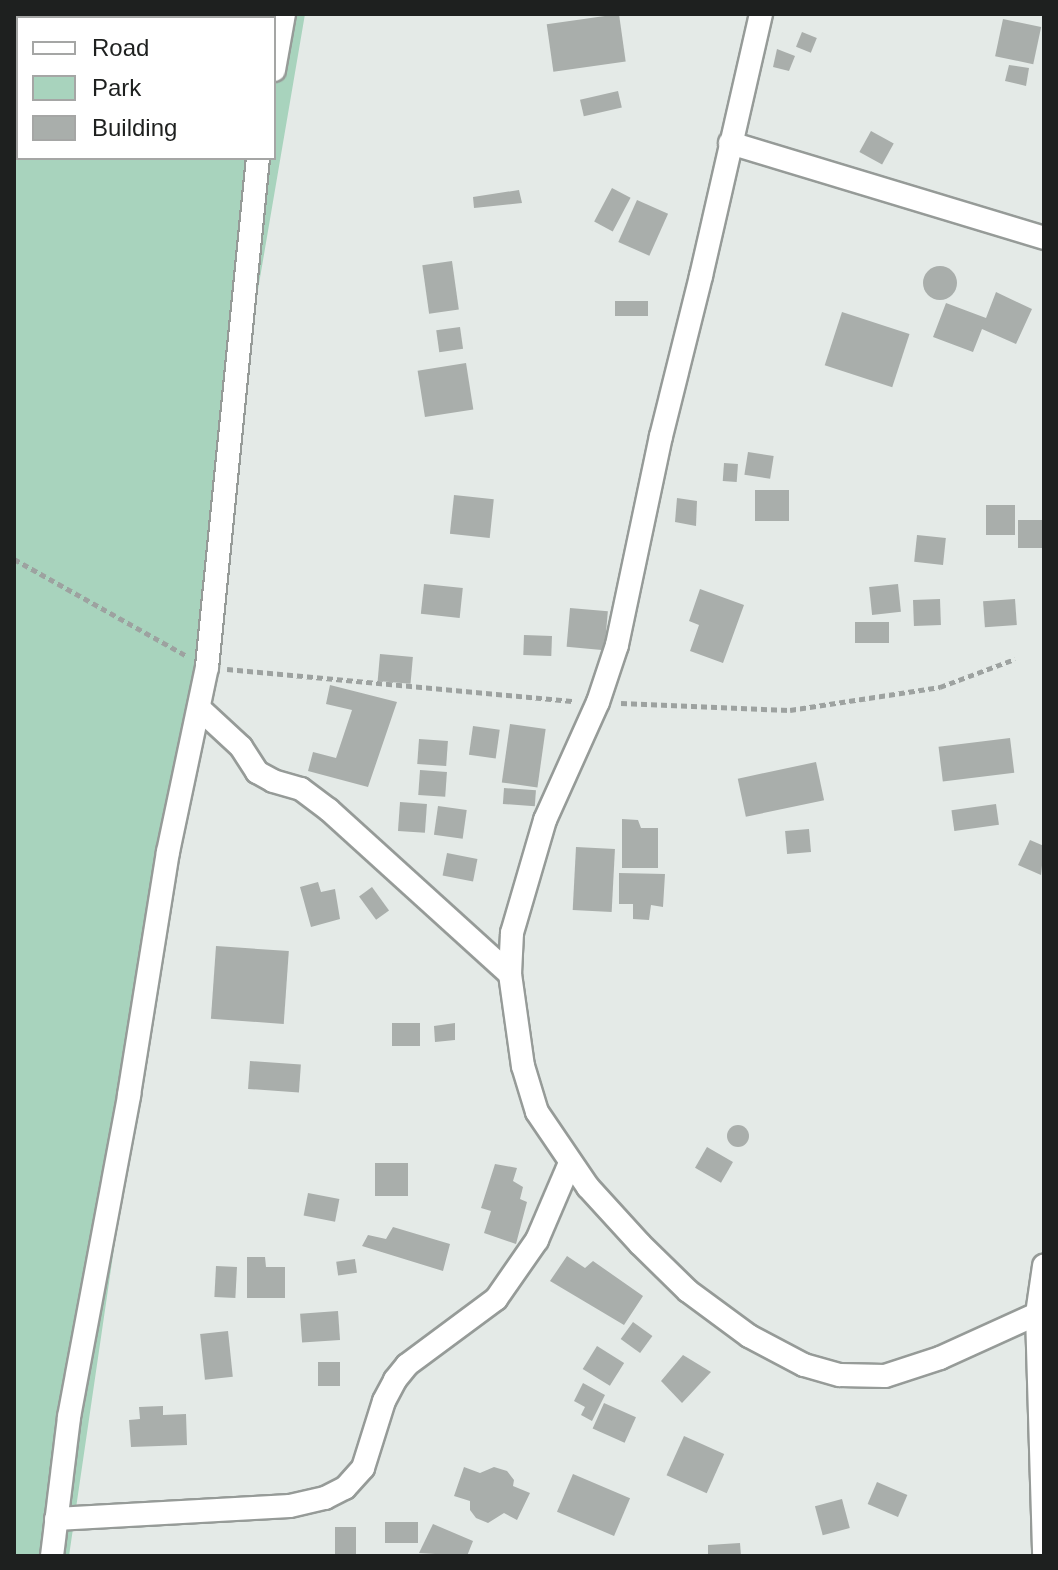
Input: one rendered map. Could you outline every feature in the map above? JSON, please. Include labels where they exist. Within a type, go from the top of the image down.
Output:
[{"type":"street","points":[[276,59],[284,14]]},
{"type":"street","points":[[761,14],[661,436],[617,645],[598,702],[545,820],[512,933],[510,974],[523,1066],[537,1112],[570,1163],[640,1244],[688,1291],[749,1336],[804,1365],[840,1375],[885,1376],[940,1358],[1037,1314]]},
{"type":"street","points":[[730,143],[1044,238]]},
{"type":"street","points":[[52,1556],[69,1417],[129,1095],[168,852],[207,667],[258,160]]},
{"type":"street","points":[[200,709],[241,747],[257,772],[273,781],[301,789],[329,810],[510,974]]},
{"type":"street","points":[[56,1519],[290,1506],[325,1498],[345,1488],[363,1468],[384,1401],[395,1380],[407,1365],[496,1299],[537,1240],[570,1163]]},
{"type":"street","points":[[1044,1266],[1037,1314],[1044,1556]]},
{"type":"path","points":[[14,559],[207,667],[598,702],[790,710],[940,687],[1015,659]]},
{"type":"green space","points":[[14,14],[305,14],[232,442],[69,1556],[14,1556]]},
{"type":"building","points":[[619,14],[626,62],[553,72],[547,24]]},
{"type":"building","points":[[1003,19],[1041,27],[1033,64],[995,56]]},
{"type":"building","points":[[802,32],[817,38],[811,53],[796,47]]},
{"type":"building","points":[[777,49],[795,56],[789,71],[773,67]]},
{"type":"building","points":[[1009,65],[1029,68],[1026,86],[1005,81]]},
{"type":"building","points":[[618,91],[622,108],[584,116],[580,100]]},
{"type":"building","points":[[871,131],[894,144],[882,165],[859,152]]},
{"type":"building","points":[[612,188],[631,198],[613,231],[594,222]]},
{"type":"building","points":[[519,190],[522,203],[474,208],[473,197]]},
{"type":"building","points":[[637,200],[668,214],[649,256],[618,242]]},
{"type":"building","points":[[452,261],[459,310],[429,314],[422,265]]},
{"type":"building","points":[[940,266],[952,271],[957,283],[952,295],[940,300],[928,295],[923,283],[928,271]]},
{"type":"building","points":[[996,292],[1032,309],[1016,344],[982,329],[973,352],[933,337],[946,303],[986,318]]},
{"type":"building","points":[[615,301],[648,301],[648,316],[615,316]]},
{"type":"building","points":[[842,312],[910,334],[892,387],[825,365]]},
{"type":"building","points":[[460,327],[463,349],[439,352],[436,330]]},
{"type":"building","points":[[466,363],[473,409],[425,417],[418,371]]},
{"type":"building","points":[[748,452],[774,456],[770,479],[744,475]]},
{"type":"building","points":[[724,463],[738,464],[737,482],[723,481]]},
{"type":"building","points":[[755,490],[789,490],[789,521],[755,521]]},
{"type":"building","points":[[454,495],[494,499],[490,538],[450,534]]},
{"type":"building","points":[[677,498],[697,501],[696,526],[675,522]]},
{"type":"building","points":[[986,505],[1015,505],[1015,535],[986,535]]},
{"type":"building","points":[[1018,520],[1044,520],[1044,548],[1018,548]]},
{"type":"building","points":[[917,535],[946,538],[943,565],[914,562]]},
{"type":"building","points":[[424,584],[463,588],[460,618],[421,614]]},
{"type":"building","points":[[898,584],[901,612],[872,615],[869,587]]},
{"type":"building","points":[[700,589],[744,605],[723,663],[690,651],[699,625],[689,621]]},
{"type":"building","points":[[940,599],[941,625],[914,626],[913,600]]},
{"type":"building","points":[[1015,599],[1017,625],[985,627],[983,601]]},
{"type":"building","points":[[570,608],[608,611],[604,650],[567,647]]},
{"type":"building","points":[[855,622],[889,622],[889,643],[855,643]]},
{"type":"building","points":[[524,635],[552,636],[551,656],[523,655]]},
{"type":"building","points":[[380,654],[413,657],[411,684],[378,681]]},
{"type":"building","points":[[330,685],[397,702],[368,787],[308,771],[313,752],[336,758],[352,710],[326,704]]},
{"type":"building","points":[[510,724],[546,729],[537,787],[502,782]]},
{"type":"building","points":[[473,726],[500,730],[496,758],[469,755]]},
{"type":"building","points":[[1010,738],[1014,773],[943,782],[939,747]]},
{"type":"building","points":[[419,739],[448,741],[446,766],[417,764]]},
{"type":"building","points":[[816,762],[824,800],[746,817],[738,779]]},
{"type":"building","points":[[420,770],[447,772],[445,797],[418,795]]},
{"type":"building","points":[[504,788],[536,790],[535,806],[503,804]]},
{"type":"building","points":[[400,802],[427,804],[425,833],[398,831]]},
{"type":"building","points":[[996,804],[999,825],[954,831],[951,810]]},
{"type":"building","points":[[438,806],[467,810],[463,839],[434,835]]},
{"type":"building","points":[[622,819],[638,820],[641,828],[658,828],[658,868],[622,868]]},
{"type":"building","points":[[809,829],[811,852],[787,854],[785,831]]},
{"type":"building","points":[[1030,840],[1044,846],[1041,875],[1018,865]]},
{"type":"building","points":[[576,847],[615,849],[612,912],[573,910]]},
{"type":"building","points":[[447,853],[477,859],[473,881],[443,876]]},
{"type":"building","points":[[619,873],[665,874],[663,907],[651,905],[649,920],[633,919],[633,904],[619,904]]},
{"type":"building","points":[[318,882],[321,892],[335,889],[340,919],[311,927],[300,887]]},
{"type":"building","points":[[372,887],[389,910],[376,920],[359,896]]},
{"type":"building","points":[[216,946],[289,951],[284,1024],[211,1019]]},
{"type":"building","points":[[392,1023],[420,1023],[420,1046],[392,1046]]},
{"type":"building","points":[[455,1023],[455,1040],[435,1042],[434,1026]]},
{"type":"building","points":[[250,1061],[301,1065],[299,1092],[248,1089]]},
{"type":"building","points":[[738,1125],[746,1128],[749,1136],[746,1144],[738,1147],[730,1144],[727,1136],[730,1128]]},
{"type":"building","points":[[707,1147],[733,1162],[721,1183],[695,1168]]},
{"type":"building","points":[[375,1163],[408,1163],[408,1196],[375,1196]]},
{"type":"building","points":[[495,1164],[517,1168],[513,1181],[523,1187],[520,1199],[527,1202],[516,1244],[484,1233],[491,1211],[481,1208]]},
{"type":"building","points":[[308,1193],[339,1199],[335,1222],[304,1216]]},
{"type":"building","points":[[393,1227],[450,1244],[443,1271],[362,1246],[368,1235],[386,1239]]},
{"type":"building","points":[[567,1256],[585,1268],[593,1261],[643,1296],[624,1325],[550,1281]]},
{"type":"building","points":[[247,1257],[265,1257],[266,1267],[285,1267],[285,1298],[247,1298]]},
{"type":"building","points":[[355,1259],[357,1273],[338,1276],[336,1262]]},
{"type":"building","points":[[216,1266],[237,1267],[235,1298],[214,1297]]},
{"type":"building","points":[[338,1311],[340,1340],[302,1343],[300,1314]]},
{"type":"building","points":[[633,1322],[652,1336],[640,1353],[621,1339]]},
{"type":"building","points":[[228,1331],[233,1377],[205,1380],[200,1334]]},
{"type":"building","points":[[597,1346],[624,1363],[610,1386],[583,1369]]},
{"type":"building","points":[[683,1355],[711,1372],[682,1403],[661,1381]]},
{"type":"building","points":[[318,1362],[340,1362],[340,1386],[318,1386]]},
{"type":"building","points":[[583,1383],[605,1395],[592,1421],[581,1415],[585,1407],[574,1401]]},
{"type":"building","points":[[604,1403],[636,1417],[625,1443],[593,1429]]},
{"type":"building","points":[[163,1406],[163,1415],[186,1414],[187,1445],[131,1447],[129,1420],[140,1419],[139,1407]]},
{"type":"building","points":[[684,1436],[724,1454],[707,1493],[667,1475]]},
{"type":"building","points":[[464,1467],[480,1473],[494,1467],[507,1471],[514,1480],[513,1486],[530,1493],[517,1520],[504,1513],[488,1523],[476,1518],[470,1510],[470,1501],[454,1496]]},
{"type":"building","points":[[573,1474],[630,1498],[614,1536],[557,1512]]},
{"type":"building","points":[[877,1482],[907,1495],[898,1517],[868,1504]]},
{"type":"building","points":[[842,1499],[850,1528],[823,1535],[815,1506]]},
{"type":"building","points":[[385,1522],[418,1522],[418,1543],[385,1543]]},
{"type":"building","points":[[433,1524],[473,1541],[467,1556],[419,1553]]},
{"type":"building","points":[[335,1527],[356,1527],[356,1556],[335,1556]]},
{"type":"building","points":[[740,1543],[741,1556],[708,1556],[708,1545]]}]
